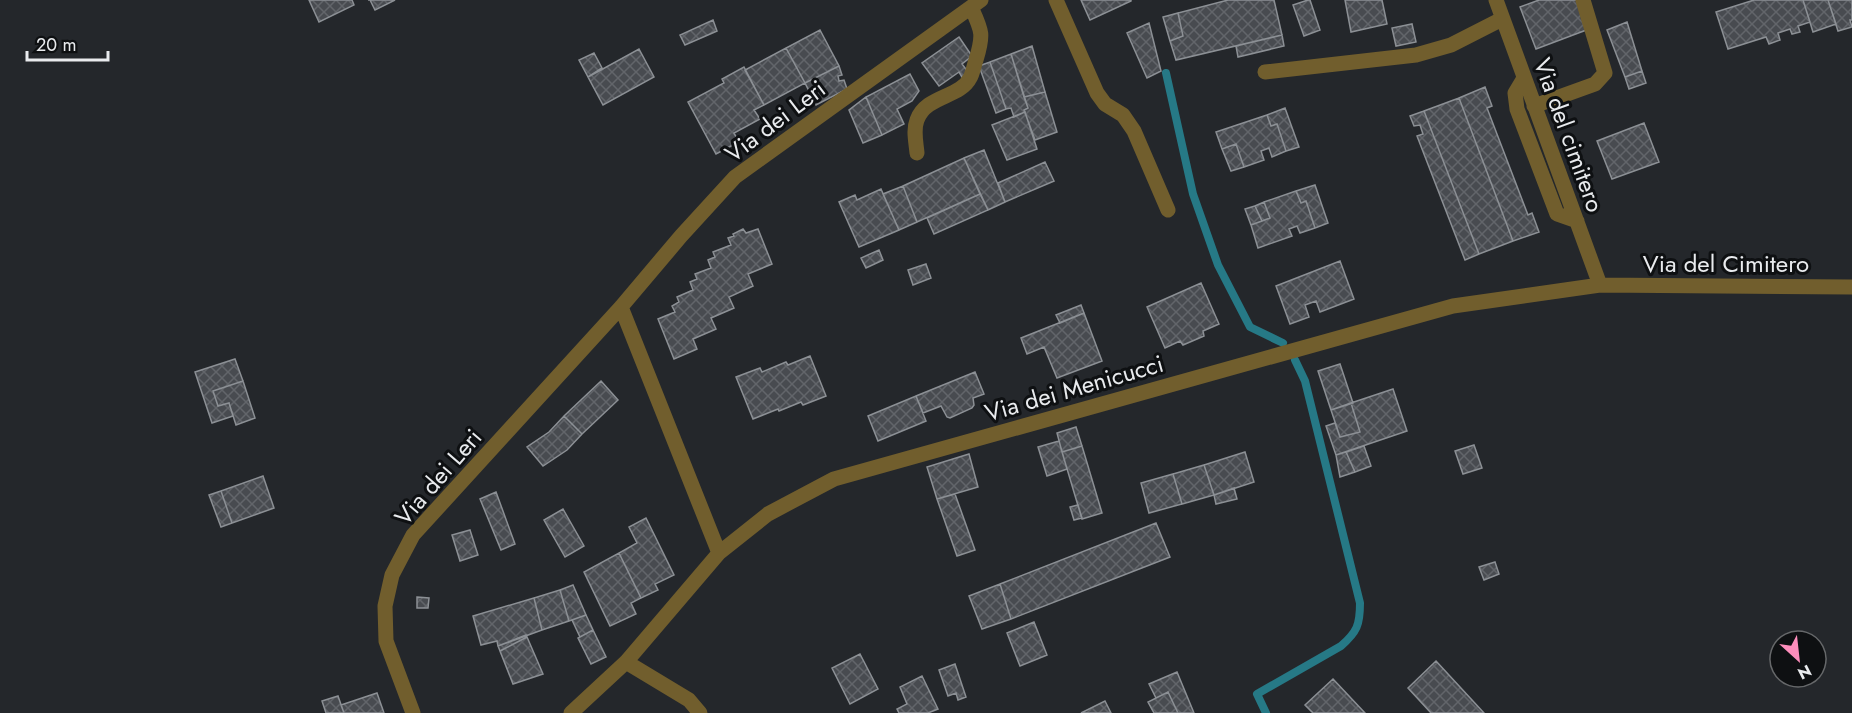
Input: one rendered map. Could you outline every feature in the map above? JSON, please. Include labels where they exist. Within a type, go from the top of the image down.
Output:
[{"type":"street","points":[[1056,0],[1097,93],[1105,104],[1123,115],[1134,131],[1168,210]]},
{"type":"street","name":"Via del cimitero","points":[[1496,0],[1600,285]]},
{"type":"street","points":[[1534,106],[1595,84],[1605,73],[1583,0]]},
{"type":"street","points":[[917,153],[915,133],[917,120],[927,105],[961,87],[970,79],[982,37],[976,3]]},
{"type":"street","name":"Via dei Leri","points":[[413,713],[386,640],[385,606],[392,575],[413,536],[621,307],[735,177],[976,3]]},
{"type":"street","points":[[1265,72],[1416,55],[1451,45],[1503,19]]},
{"type":"street","points":[[1524,78],[1515,93],[1517,109],[1557,214],[1577,221]]},
{"type":"street","name":"Via del Cimitero","points":[[1600,285],[1852,287]]},
{"type":"street","name":"Via dei Menicucci","points":[[571,713],[626,662],[719,553],[768,514],[834,479],[1453,306],[1600,285]]},
{"type":"street","points":[[621,307],[719,553]]},
{"type":"street","points":[[626,662],[689,700],[700,713]]},
{"type":"building","points":[[309,0],[352,0],[354,5],[319,22]]},
{"type":"building","points":[[370,0],[395,0],[375,10]]},
{"type":"building","points":[[1081,0],[1131,0],[1131,1],[1090,20]]},
{"type":"building","points":[[1228,0],[1274,0],[1282,35],[1176,60],[1170,41],[1183,36],[1178,13]]},
{"type":"building","points":[[1310,0],[1320,30],[1304,36],[1293,5]]},
{"type":"building","points":[[1345,0],[1382,0],[1387,24],[1351,32]]},
{"type":"building","points":[[1539,0],[1578,0],[1589,29],[1536,49],[1520,7]]},
{"type":"building","points":[[1754,0],[1803,0],[1810,22],[1798,26],[1800,32],[1792,34],[1790,29],[1778,33],[1780,40],[1769,44],[1766,37],[1728,49],[1716,12]]},
{"type":"building","points":[[1803,0],[1828,0],[1836,24],[1813,32]]},
{"type":"building","points":[[1828,0],[1852,0],[1852,20],[1850,20],[1852,27],[1838,31]]},
{"type":"building","points":[[1178,13],[1183,36],[1170,41],[1163,17]]},
{"type":"building","points":[[713,20],[717,31],[685,45],[680,35]]},
{"type":"building","points":[[1627,22],[1642,71],[1625,77],[1607,30]]},
{"type":"building","points":[[1149,23],[1161,71],[1147,78],[1127,33]]},
{"type":"building","points":[[1412,24],[1416,42],[1396,46],[1392,28]]},
{"type":"building","points":[[820,30],[839,66],[805,83],[786,48]]},
{"type":"building","points":[[1282,35],[1284,46],[1238,57],[1236,46]]},
{"type":"building","points":[[959,37],[972,56],[962,64],[968,72],[962,77],[959,72],[939,86],[922,63]]},
{"type":"building","points":[[1032,46],[1045,92],[1024,97],[1011,54]]},
{"type":"building","points":[[786,48],[805,83],[764,105],[745,70]]},
{"type":"building","points":[[639,49],[654,77],[603,105],[588,77]]},
{"type":"building","points":[[594,53],[602,68],[588,77],[579,60]]},
{"type":"building","points":[[1011,54],[1028,108],[1014,117],[1011,108],[1006,109],[990,62]]},
{"type":"building","points":[[990,62],[1006,109],[996,113],[979,66]]},
{"type":"building","points":[[839,66],[842,75],[838,76],[839,81],[844,80],[847,89],[816,105],[805,83]]},
{"type":"building","points":[[744,67],[764,105],[754,110],[760,119],[734,133],[739,142],[716,154],[688,102],[724,83],[722,79]]},
{"type":"building","points":[[1642,71],[1646,83],[1629,89],[1625,77]]},
{"type":"building","points":[[910,74],[919,91],[912,101],[897,109],[904,124],[882,135],[866,97]]},
{"type":"building","points":[[1485,87],[1492,106],[1487,108],[1528,215],[1532,213],[1539,232],[1513,241],[1459,98]]},
{"type":"building","points":[[1045,92],[1057,132],[1035,140],[1024,110],[1028,108],[1024,97]]},
{"type":"building","points":[[866,97],[882,135],[863,143],[849,110]]},
{"type":"building","points":[[1459,98],[1513,241],[1479,254],[1424,111]]},
{"type":"building","points":[[1285,108],[1299,147],[1286,151],[1277,124],[1271,126],[1267,115]]},
{"type":"building","points":[[1424,111],[1479,254],[1465,260],[1417,136],[1423,134],[1420,125],[1414,126],[1410,116]]},
{"type":"building","points":[[1025,112],[1037,149],[1007,160],[992,125]]},
{"type":"building","points":[[1267,115],[1271,126],[1277,124],[1286,151],[1272,157],[1269,148],[1261,151],[1264,160],[1244,167],[1236,144],[1222,149],[1216,132]]},
{"type":"building","points":[[1644,123],[1659,162],[1612,179],[1597,141]]},
{"type":"building","points":[[1236,144],[1244,167],[1231,171],[1222,149]]},
{"type":"building","points":[[984,150],[1005,202],[988,210],[964,158]]},
{"type":"building","points":[[964,158],[980,194],[917,222],[903,186]]},
{"type":"building","points":[[1045,162],[1054,181],[1005,202],[998,183]]},
{"type":"building","points":[[1315,185],[1328,223],[1315,228],[1306,201],[1301,203],[1296,191]]},
{"type":"building","points":[[903,186],[917,222],[899,230],[883,194]]},
{"type":"building","points":[[881,189],[899,230],[859,247],[839,202],[855,195],[857,200]]},
{"type":"building","points":[[1296,191],[1301,203],[1306,201],[1315,228],[1300,233],[1297,226],[1289,229],[1292,236],[1258,248],[1251,225],[1270,218],[1264,202]]},
{"type":"building","points":[[980,194],[988,210],[934,234],[927,218]]},
{"type":"building","points":[[1264,202],[1270,218],[1262,221],[1255,206]]},
{"type":"building","points":[[1255,206],[1262,221],[1251,225],[1245,209]]},
{"type":"building","points":[[743,229],[746,233],[758,229],[772,264],[748,274],[753,286],[729,297],[734,308],[711,318],[716,329],[693,339],[697,349],[674,359],[658,319],[675,312],[672,306],[679,302],[677,297],[693,290],[690,282],[697,279],[695,274],[711,268],[708,260],[715,257],[713,252],[731,245],[728,238]]},
{"type":"building","points":[[879,250],[883,260],[866,268],[861,258]]},
{"type":"building","points":[[1340,261],[1354,299],[1320,312],[1316,301],[1305,305],[1309,317],[1290,324],[1276,286]]},
{"type":"building","points":[[926,264],[931,278],[913,285],[908,270]]},
{"type":"building","points":[[1201,283],[1219,324],[1203,331],[1204,336],[1183,345],[1180,341],[1165,348],[1147,307]]},
{"type":"building","points":[[1081,305],[1084,313],[1060,323],[1056,315]]},
{"type":"building","points":[[1084,313],[1102,361],[1057,378],[1044,347],[1027,354],[1021,338]]},
{"type":"building","points":[[810,356],[826,396],[803,405],[801,402],[779,411],[778,409],[753,419],[736,377],[760,368],[762,372],[786,362],[788,365]]},
{"type":"building","points":[[235,359],[243,381],[213,391],[218,406],[229,403],[233,416],[212,423],[195,372]]},
{"type":"building","points":[[1340,364],[1353,403],[1331,410],[1318,371]]},
{"type":"building","points":[[975,372],[984,394],[973,398],[972,408],[950,418],[941,406],[923,413],[916,396]]},
{"type":"building","points":[[243,381],[255,418],[236,425],[229,403],[218,406],[213,391]]},
{"type":"building","points":[[601,381],[618,400],[582,434],[564,416]]},
{"type":"building","points":[[1393,389],[1407,431],[1336,455],[1326,426],[1335,423],[1340,437],[1360,432],[1351,403]]},
{"type":"building","points":[[916,396],[926,421],[878,441],[868,416]]},
{"type":"building","points":[[1351,403],[1360,432],[1340,437],[1331,410]]},
{"type":"building","points":[[564,416],[582,434],[567,450],[543,466],[527,447],[549,432]]},
{"type":"building","points":[[1076,427],[1082,446],[1062,452],[1057,433]]},
{"type":"building","points":[[1059,441],[1067,469],[1047,476],[1038,447]]},
{"type":"building","points":[[1474,445],[1482,468],[1463,474],[1455,451]]},
{"type":"building","points":[[1082,446],[1102,513],[1082,519],[1062,452]]},
{"type":"building","points":[[1364,446],[1371,466],[1355,472],[1346,452]]},
{"type":"building","points":[[1245,452],[1254,482],[1214,495],[1204,465]]},
{"type":"building","points":[[1346,452],[1355,472],[1340,477],[1336,455]]},
{"type":"building","points":[[969,454],[978,487],[937,499],[927,467]]},
{"type":"building","points":[[1204,465],[1214,495],[1182,504],[1173,474]]},
{"type":"building","points":[[1173,474],[1182,504],[1149,513],[1141,483]]},
{"type":"building","points":[[263,476],[274,508],[232,523],[221,491]]},
{"type":"building","points":[[1234,488],[1237,499],[1216,504],[1214,495]]},
{"type":"building","points":[[221,491],[232,523],[221,527],[209,495]]},
{"type":"building","points":[[496,492],[515,544],[501,550],[480,499]]},
{"type":"building","points":[[955,494],[975,550],[957,556],[937,499]]},
{"type":"building","points":[[1078,505],[1082,518],[1074,520],[1070,507]]},
{"type":"building","points":[[563,509],[584,546],[565,557],[544,520]]},
{"type":"building","points":[[646,518],[674,575],[655,584],[658,590],[641,598],[619,553],[637,543],[629,527]]},
{"type":"building","points":[[1156,523],[1170,557],[1011,619],[1000,584]]},
{"type":"building","points":[[470,530],[478,555],[460,561],[452,535]]},
{"type":"building","points":[[619,553],[641,598],[631,603],[636,614],[610,626],[584,572]]},
{"type":"building","points":[[1495,562],[1499,574],[1484,580],[1479,567]]},
{"type":"building","points":[[1000,584],[1011,619],[982,629],[969,596]]},
{"type":"building","points":[[573,585],[586,615],[569,621],[560,590]]},
{"type":"building","points":[[560,590],[569,621],[542,630],[534,598]]},
{"type":"building","points":[[417,597],[429,598],[428,608],[417,608]]},
{"type":"building","points":[[534,598],[542,630],[498,646],[497,641],[481,645],[473,616]]},
{"type":"building","points":[[586,615],[593,630],[580,637],[572,620]]},
{"type":"building","points":[[1034,622],[1047,655],[1020,666],[1007,633]]},
{"type":"building","points":[[593,630],[606,657],[591,664],[578,638]]},
{"type":"building","points":[[526,635],[527,637],[500,651],[498,646]]},
{"type":"building","points":[[527,637],[543,674],[513,684],[500,651]]},
{"type":"building","points":[[860,654],[878,689],[850,704],[832,668]]},
{"type":"building","points":[[1436,661],[1484,713],[1431,713],[1408,688]]},
{"type":"building","points":[[955,664],[966,697],[958,700],[956,693],[948,696],[939,670]]},
{"type":"building","points":[[1177,672],[1194,713],[1178,713],[1168,692],[1156,698],[1149,684]]},
{"type":"building","points":[[922,676],[938,709],[928,713],[899,713],[897,709],[907,704],[900,687]]},
{"type":"building","points":[[1333,679],[1365,713],[1313,713],[1305,705]]},
{"type":"building","points":[[1168,692],[1178,713],[1154,713],[1148,702]]},
{"type":"building","points":[[377,693],[384,713],[344,713],[341,705]]},
{"type":"building","points":[[338,696],[344,713],[326,713],[322,701]]},
{"type":"building","points":[[1105,701],[1111,713],[1081,713]]},
{"type":"waterway","points":[[1166,73],[1193,194],[1218,265],[1250,327],[1283,343]]},
{"type":"waterway","points":[[1266,713],[1257,694],[1341,646],[1356,628],[1360,611],[1360,603],[1305,381],[1295,360]]}]
